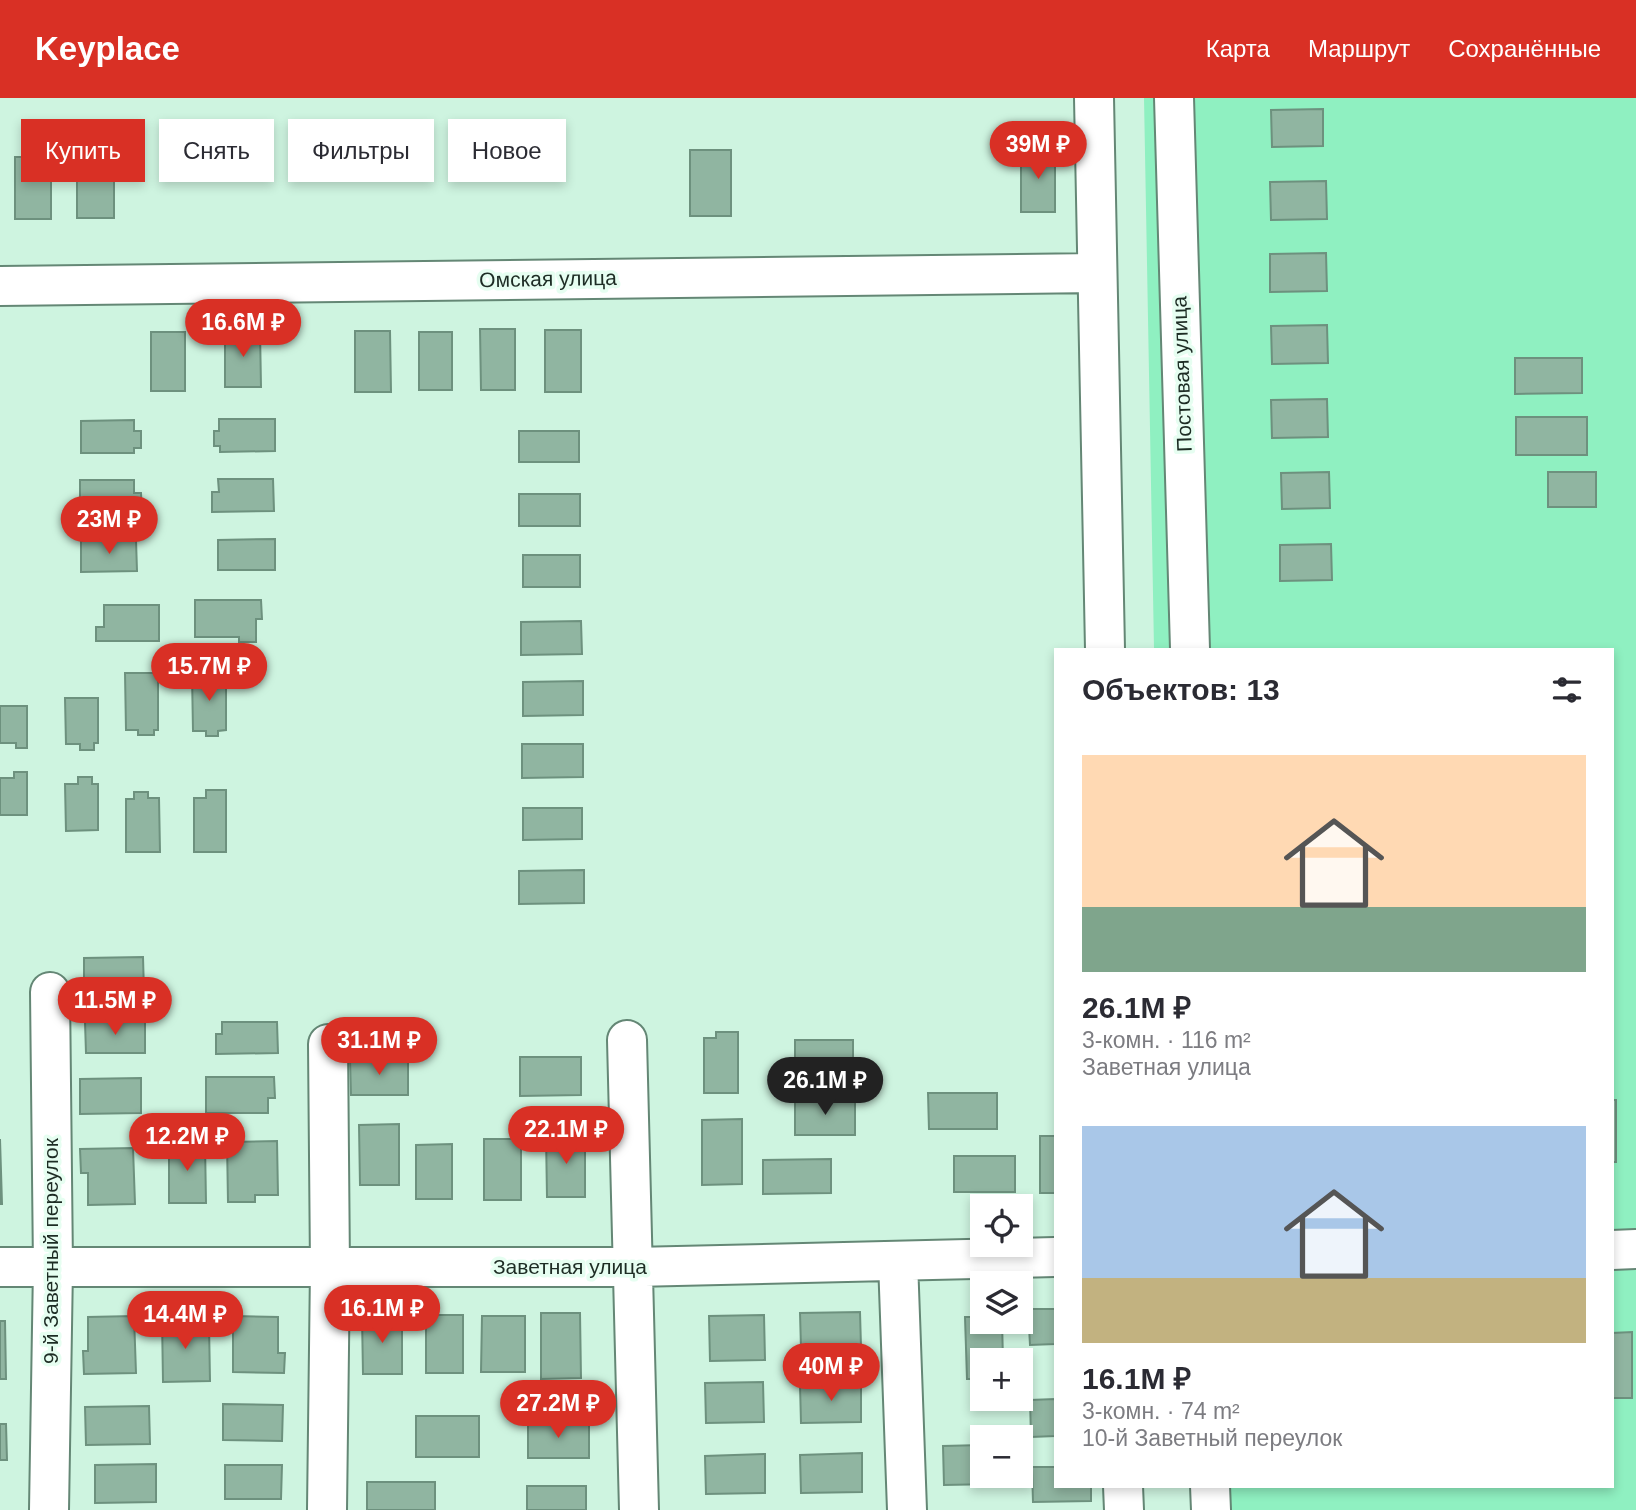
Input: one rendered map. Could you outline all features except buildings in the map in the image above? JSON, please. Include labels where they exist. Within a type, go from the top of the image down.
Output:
[{"type":"street","points":[[1094,98],[1105,648]]},
{"type":"street","name":"Постовая улица","points":[[1174,98],[1189,648]]},
{"type":"street","name":"Омская улица","points":[[0,286],[1097,273]]},
{"type":"street","name":"9-й Заветный переулок","points":[[49,1510],[53,1266],[50,992]]},
{"type":"street","points":[[627,1040],[639,1510]]},
{"type":"street","points":[[327,1510],[330,1268],[328,1044]]},
{"type":"street","points":[[1614,1250],[1636,1250]]},
{"type":"street","name":"Заветная улица","points":[[0,1267],[634,1266],[1054,1257]]},
{"type":"street","points":[[898,1261],[907,1510]]},
{"type":"street","points":[[1123,1488],[1124,1510]]},
{"type":"street","points":[[1210,1488],[1211,1510]]},
{"type":"green space","points":[[1144,98],[1636,98],[1636,1510],[1219,1510],[1218,1488],[1614,1488],[1614,648],[1154,648]]}]
